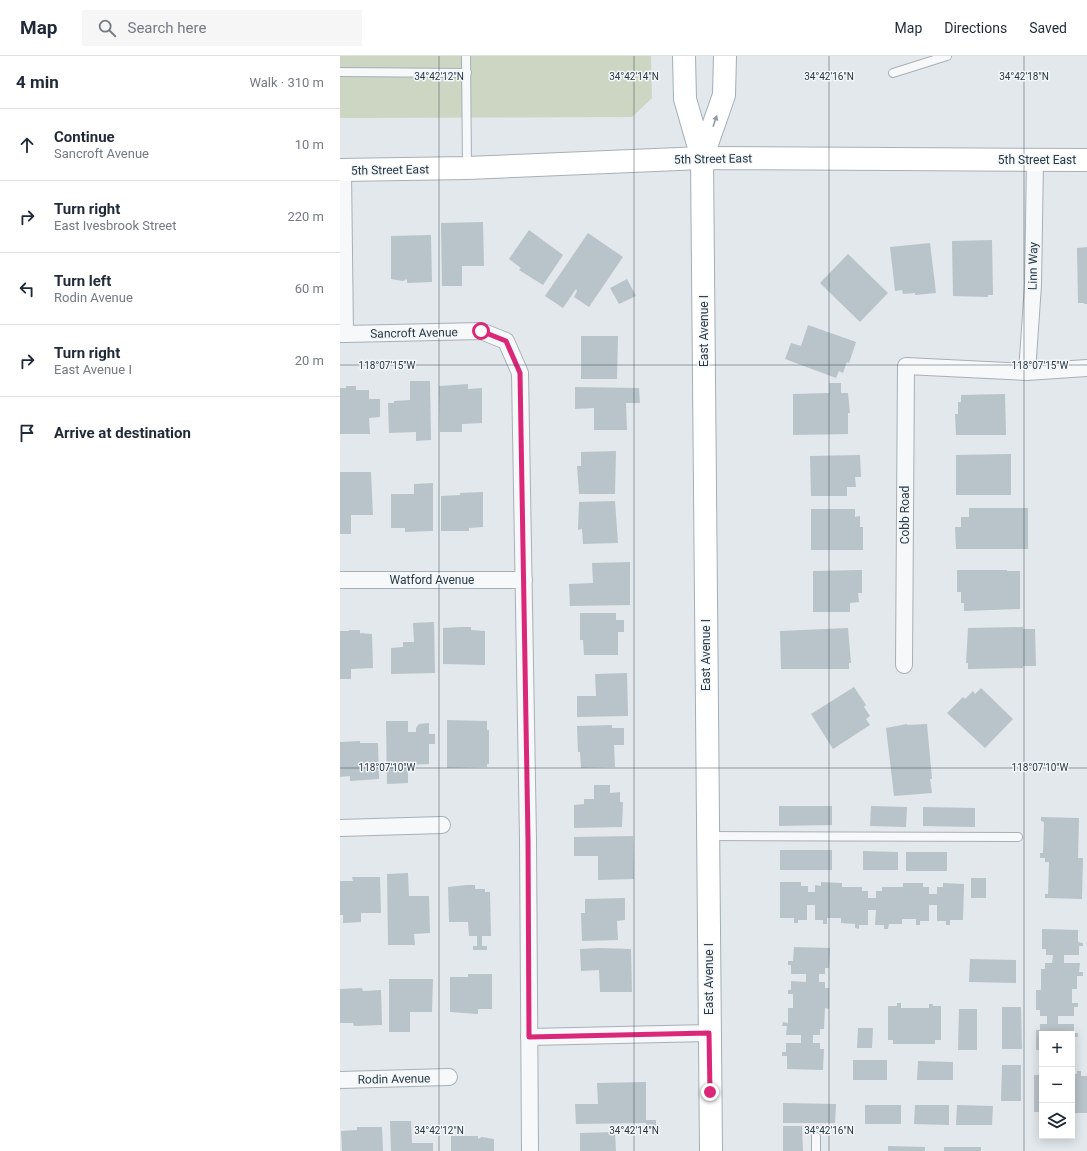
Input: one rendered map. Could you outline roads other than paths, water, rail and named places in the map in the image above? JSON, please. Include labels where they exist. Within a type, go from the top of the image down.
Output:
[{"type":"main road","name":"East Avenue I","points":[[684,56],[685,99],[702,158],[711,1151]]},
{"type":"main road","name":"East Avenue I","points":[[702,158],[724,95],[725,56]]},
{"type":"main road","name":"5th Street East","points":[[342,170],[467,168],[702,158],[1035,161],[1087,160]]},
{"type":"street","name":"Linn Way","points":[[1027,372],[1033,285],[1035,161]]},
{"type":"street","points":[[342,170],[342,334]]},
{"type":"street","name":"Sancroft Avenue","points":[[342,334],[481,331],[506,341],[520,373],[524,580]]},
{"type":"street","name":"Cobb Road","points":[[904,665],[906,366],[1027,372]]},
{"type":"street","points":[[1027,372],[1087,368]]},
{"type":"street","name":"Watford Avenue","points":[[340,580],[524,580]]},
{"type":"street","points":[[524,580],[530,1151]]},
{"type":"street","points":[[340,828],[442,825]]},
{"type":"street","points":[[529,1037],[709,1033]]},
{"type":"street","name":"Rodin Avenue","points":[[340,1080],[449,1077]]},
{"type":"lane","points":[[466,56],[467,168]]},
{"type":"lane","points":[[893,73],[947,56]]},
{"type":"lane","points":[[340,72],[466,73]]},
{"type":"lane","points":[[708,836],[1018,837]]},
{"type":"lane","points":[[816,1137],[816,1151]]}]
